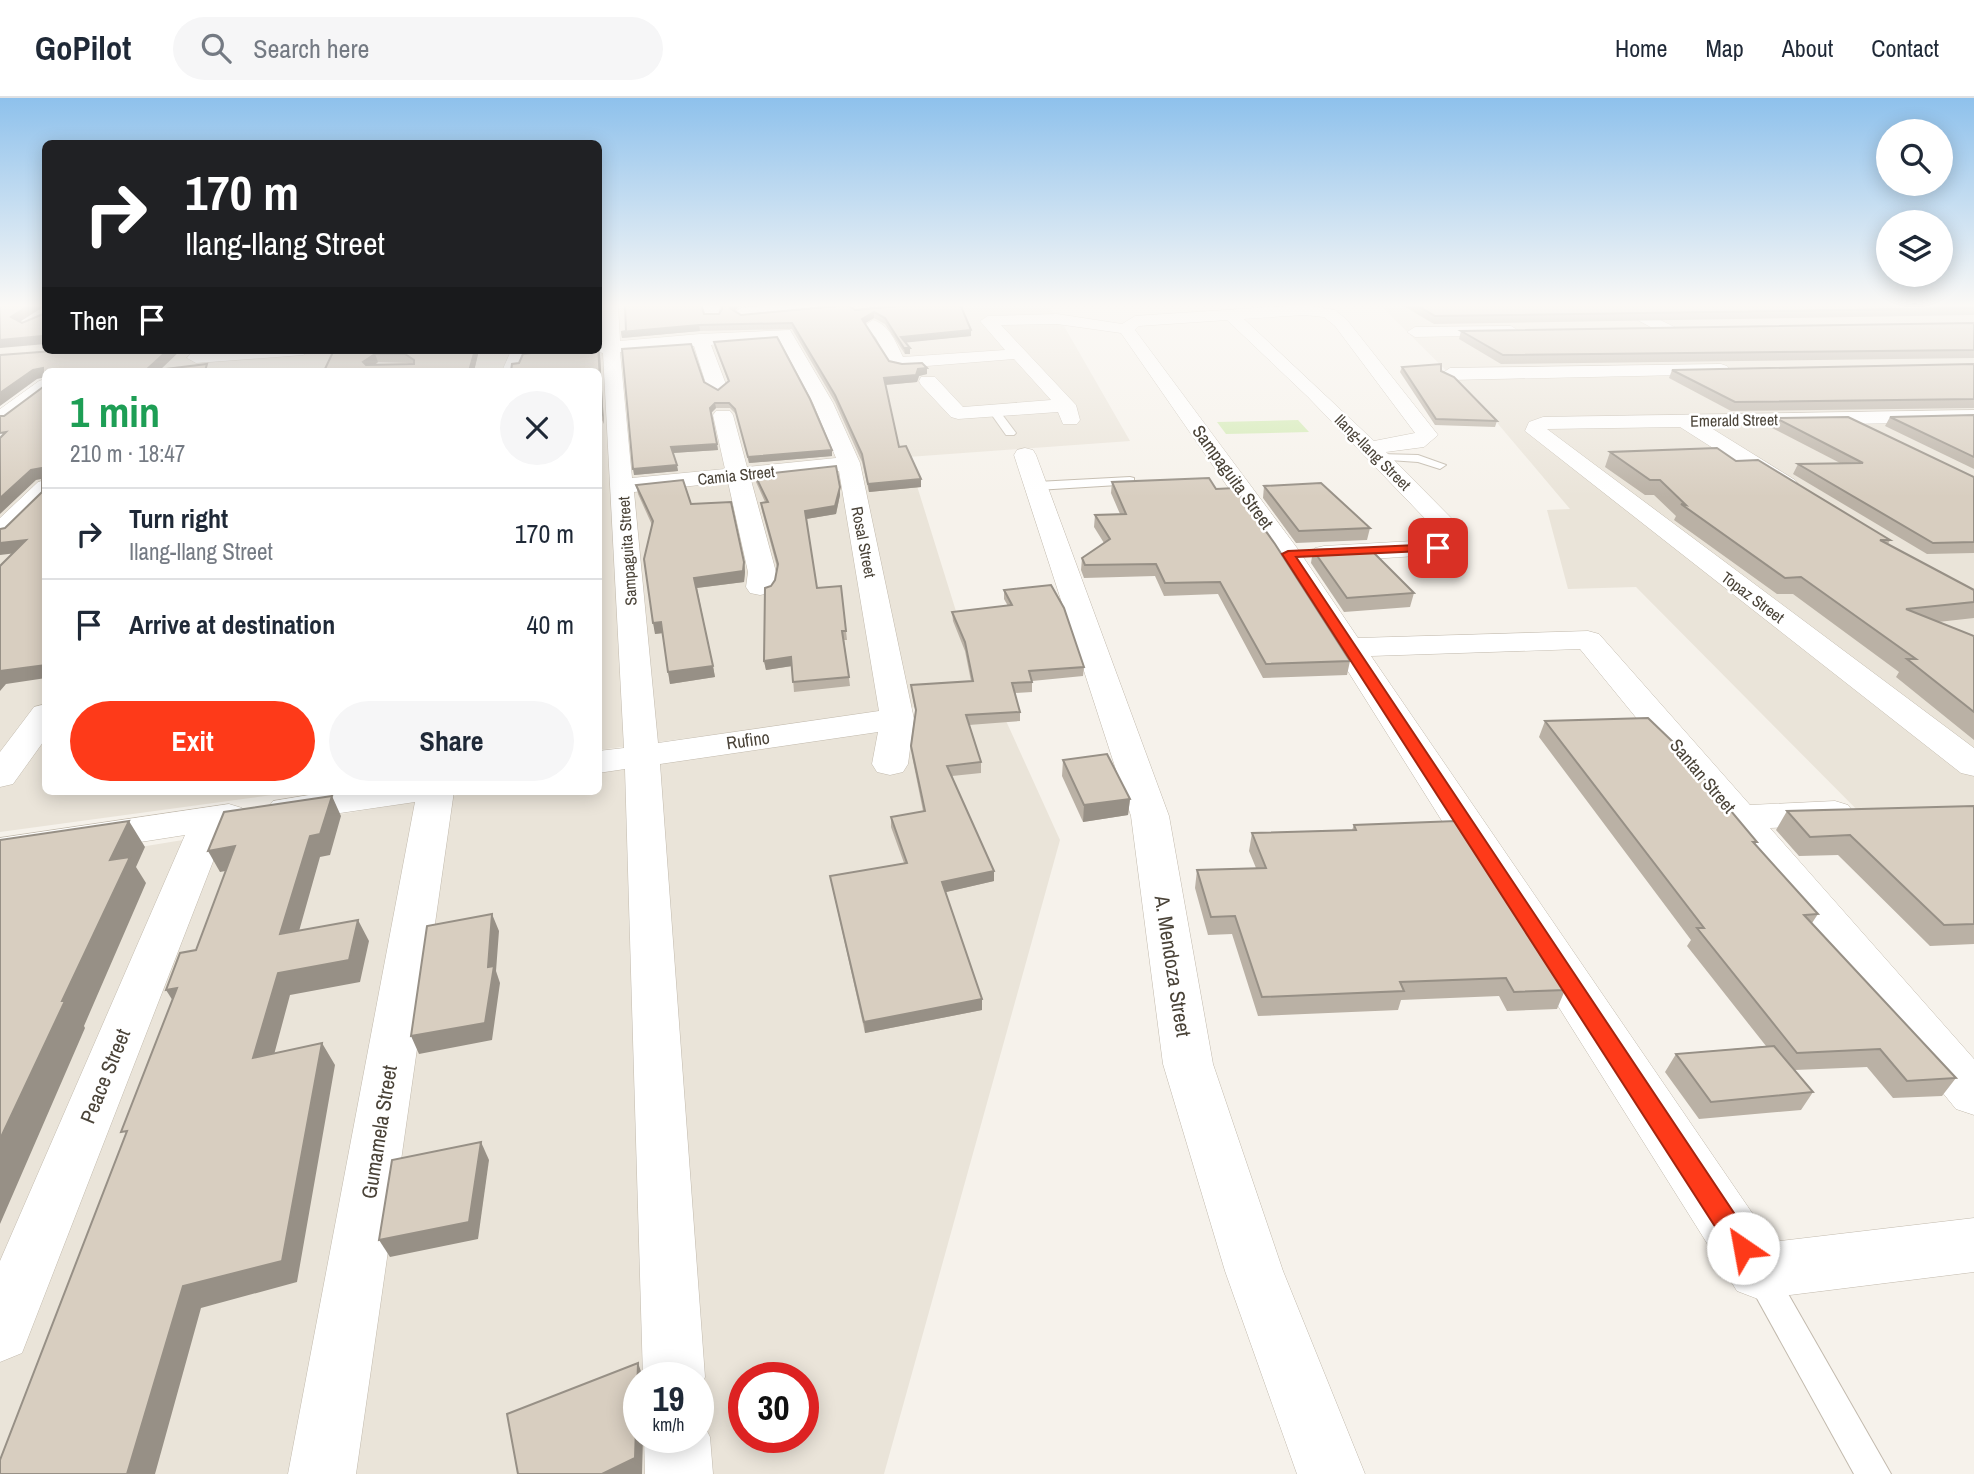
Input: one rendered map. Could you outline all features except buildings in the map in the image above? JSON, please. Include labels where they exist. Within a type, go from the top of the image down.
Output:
[{"type":"street","name":"Sampaguita Street","points":[[612,368],[623,486],[620,759]]},
{"type":"street","points":[[711,368],[717,387]]},
{"type":"street","name":"Rosal Street","points":[[803,368],[823,403],[849,463],[897,719],[890,764]]},
{"type":"street","points":[[928,381],[954,411],[963,414],[994,411],[1068,412],[1029,368]]},
{"type":"street","name":"Sampaguita Street","points":[[1161,368],[1288,554],[1758,1270]]},
{"type":"street","name":"Ilang-Ilang Street","points":[[1287,368],[1450,530],[1447,541],[1438,548],[1288,554]]},
{"type":"street","points":[[1375,453],[1416,442],[1427,435],[1376,368]]},
{"type":"street","points":[[1450,374],[1685,368]]},
{"type":"street","points":[[0,419],[42,388]]},
{"type":"street","points":[[1803,397],[1881,435]]},
{"type":"street","points":[[723,415],[762,572],[760,587]]},
{"type":"street","name":"Emerald Street","points":[[1536,426],[1974,416]]},
{"type":"street","points":[[1684,421],[1807,497]]},
{"type":"street","name":"Topaz Street","points":[[1536,426],[1536,431],[1974,765]]},
{"type":"street","name":"A. Mendoza Street","points":[[1024,458],[1150,816],[1188,1064],[1254,1271],[1331,1474]]},
{"type":"street","name":"Camia Street","points":[[623,486],[849,463]]},
{"type":"street","points":[[0,532],[42,491]]},
{"type":"street","name":"Santan Street","points":[[1349,647],[1588,640],[1974,1094]]},
{"type":"street","points":[[0,776],[42,719]]},
{"type":"street","name":"Rufino","points":[[620,759],[897,719]]},
{"type":"street","points":[[620,759],[673,1362]]},
{"type":"street","points":[[0,851],[388,795]]},
{"type":"street","name":"Gumamela Street","points":[[322,1474],[435,795]]},
{"type":"street","points":[[1738,817],[1863,812]]},
{"type":"street","name":"Peace Street","points":[[0,1332],[211,819]]},
{"type":"street","points":[[1758,1270],[1974,1244]]},
{"type":"street","points":[[678,1453],[680,1474]]},
{"type":"lane","points":[[994,411],[1024,458],[1130,481]]},
{"type":"lane","points":[[1375,453],[1440,465]]},
{"type":"lane","points":[[1758,1270],[1873,1474]]},
{"type":"shaded area","points":[[602,368],[1088,368],[1130,441],[908,457],[983,698],[602,750]]},
{"type":"shaded area","points":[[1444,368],[1974,368],[1974,917],[1878,831],[1636,587],[1568,589],[1547,510],[1570,509],[1488,412]]},
{"type":"shaded area","points":[[42,398],[42,795],[272,795],[0,832],[0,442]]},
{"type":"shaded area","points":[[1002,712],[1060,840],[884,1474],[0,1474],[0,870],[458,795],[602,795],[602,773]]},
{"type":"green space","points":[[1298,420],[1309,432],[1226,434],[1217,422]]},
{"type":"route","points":[[1438,548],[1288,554],[1743,1248]]}]
